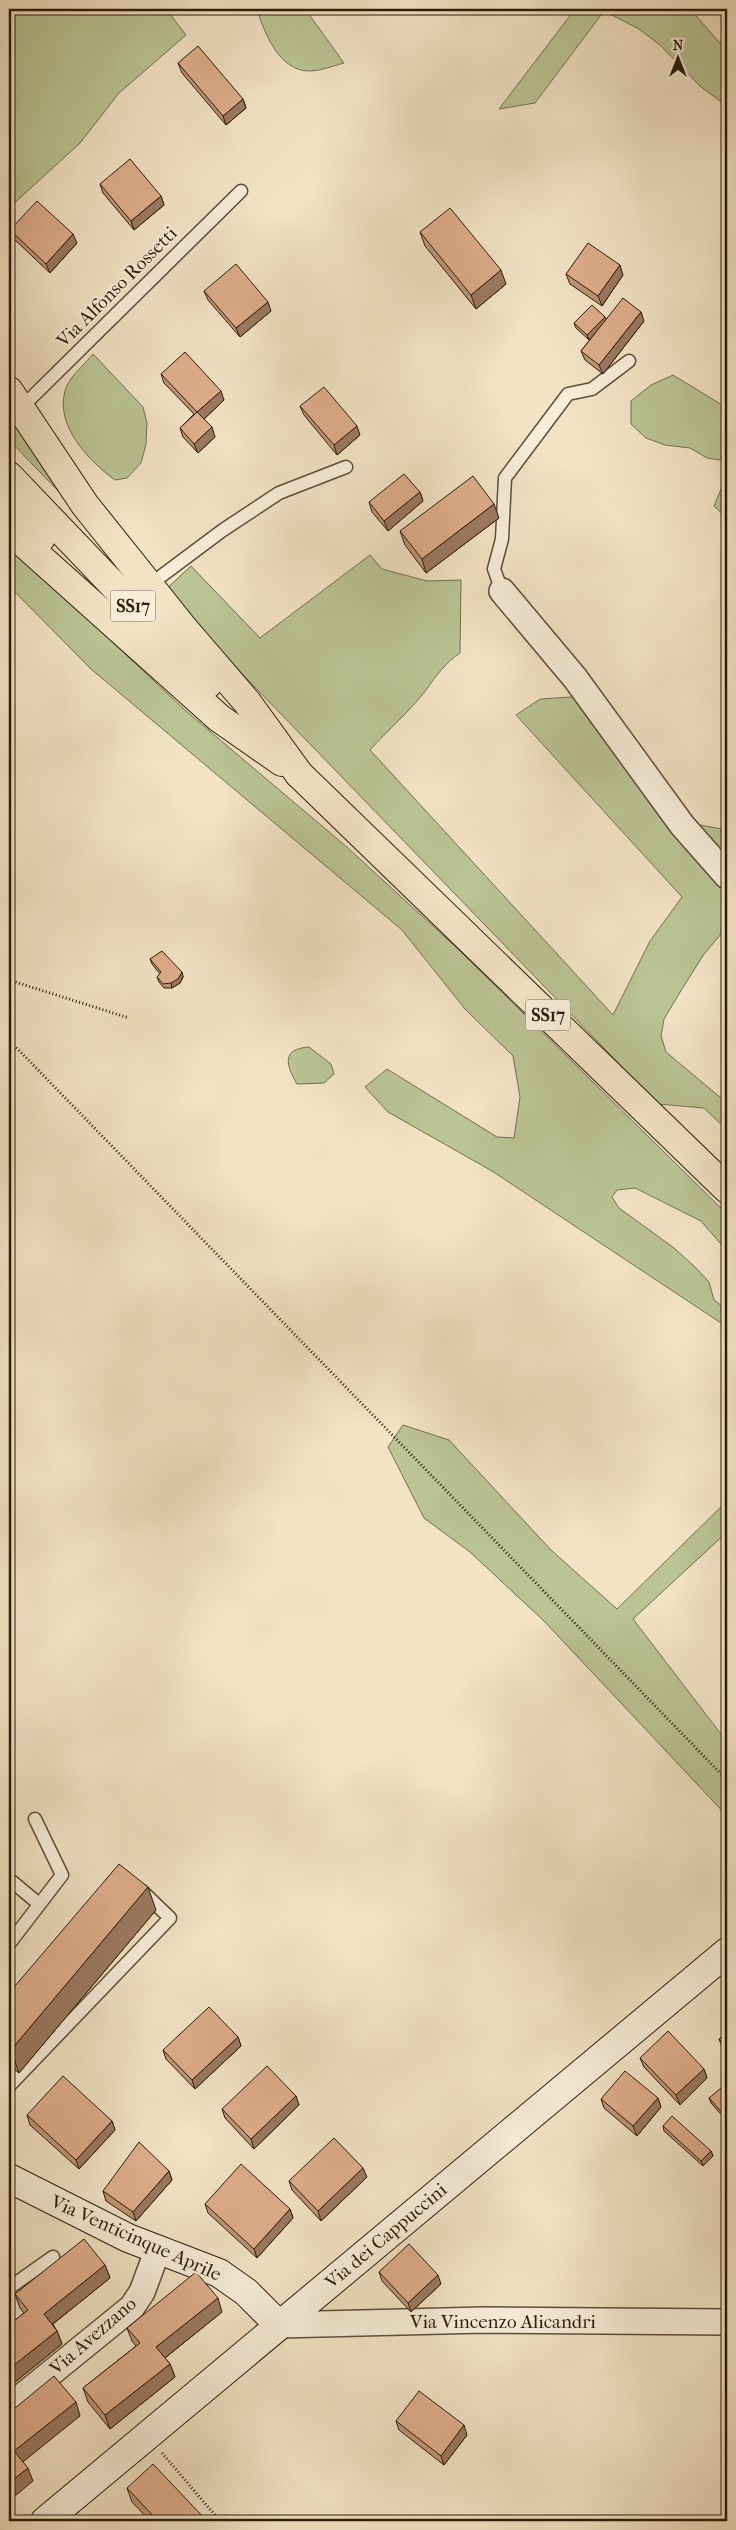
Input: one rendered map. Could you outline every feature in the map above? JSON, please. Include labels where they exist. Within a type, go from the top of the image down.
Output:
[{"type":"main road","points":[[14,400],[86,506],[148,586],[247,702],[299,774]]},
{"type":"main road","name":"SS17","points":[[9,476],[220,696],[727,1189]]},
{"type":"main road","name":"SS17","points":[[9,507],[68,564],[220,696]]},
{"type":"main road","points":[[9,530],[219,718],[299,774]]},
{"type":"street","points":[[502,591],[575,678],[682,825],[727,876]]},
{"type":"street","name":"Via dei Cappuccini","points":[[45,2521],[727,1952]]},
{"type":"street","name":"Via Venticinque Aprile","points":[[9,2178],[101,2225],[158,2250],[197,2264],[226,2278],[246,2292],[279,2325]]},
{"type":"street","name":"Via Avezzano","points":[[9,2407],[132,2307],[142,2292],[158,2250]]},
{"type":"street","name":"Via Vincenzo Alicandri","points":[[279,2325],[484,2320],[727,2322]]},
{"type":"lane","name":"Via Alfonso Rossetti","points":[[14,400],[241,191]]},
{"type":"lane","points":[[502,591],[494,569],[502,539],[506,478],[568,394],[592,389],[629,361]]},
{"type":"lane","points":[[148,586],[223,530],[279,493],[346,467]]},
{"type":"lane","points":[[9,1944],[62,1875],[36,1819]]},
{"type":"lane","points":[[9,1880],[39,1904]]},
{"type":"lane","points":[[9,2086],[170,1918],[131,1881]]},
{"type":"lane","points":[[9,2288],[53,2256]]},
{"type":"path","points":[[9,980],[129,1018]]},
{"type":"path","points":[[9,1040],[727,1780]]},
{"type":"path","points":[[147,2436],[220,2521]]},
{"type":"green space","points":[[9,9],[166,9],[186,35],[119,93],[80,143],[9,208]]},
{"type":"green space","points":[[257,9],[305,9],[344,63],[309,71],[289,65],[274,49]]},
{"type":"green space","points":[[575,9],[690,9],[727,51],[727,106],[701,87],[660,45],[639,29],[604,11],[535,103],[499,109]]},
{"type":"green space","points":[[93,354],[143,407],[147,423],[146,444],[141,463],[127,478],[115,480],[95,463],[76,442],[65,417],[63,404],[67,386],[73,376]]},
{"type":"green space","points":[[673,375],[727,408],[727,461],[707,458],[690,448],[665,445],[646,438],[631,424],[631,401],[651,385]]},
{"type":"green space","points":[[9,404],[65,498],[9,440]]},
{"type":"green space","points":[[727,482],[727,518],[714,506],[721,489]]},
{"type":"green space","points":[[9,545],[186,711],[348,848],[460,951],[727,1214],[727,1251],[701,1221],[635,1188],[617,1190],[612,1197],[619,1208],[674,1248],[709,1282],[714,1300],[727,1310],[727,1327],[492,1171],[388,1112],[365,1087],[387,1069],[497,1137],[514,1138],[520,1097],[513,1056],[465,1009],[402,930],[91,669],[9,586]]},
{"type":"green space","points":[[370,555],[382,569],[427,581],[461,580],[460,653],[446,665],[420,698],[370,750],[613,1015],[650,941],[682,897],[516,715],[540,699],[571,697],[589,701],[727,884],[727,927],[704,954],[682,989],[664,1019],[661,1036],[666,1052],[727,1103],[727,1130],[704,1108],[658,1104],[163,592],[191,566],[260,638]]},
{"type":"green space","points":[[695,824],[727,830],[727,862]]},
{"type":"green space","points":[[309,1047],[331,1064],[334,1074],[324,1083],[297,1084],[290,1070],[288,1059],[290,1055],[300,1048]]},
{"type":"green space","points":[[403,1425],[449,1440],[551,1550],[617,1609],[727,1501],[727,1532],[633,1619],[727,1742],[727,1816],[544,1621],[470,1552],[424,1518],[388,1447]]},
{"type":"building","points":[[198,46],[243,99],[223,116],[178,63]]},
{"type":"building","points":[[130,159],[161,196],[131,221],[100,184]]},
{"type":"building","points":[[37,201],[73,234],[46,264],[10,230]]},
{"type":"building","points":[[450,208],[501,270],[471,295],[420,232]]},
{"type":"building","points":[[588,243],[620,265],[598,296],[566,274]]},
{"type":"building","points":[[236,264],[268,302],[236,328],[204,291]]},
{"type":"building","points":[[623,298],[641,312],[599,365],[581,351]]},
{"type":"building","points":[[592,305],[605,317],[587,335],[574,323]]},
{"type":"building","points":[[185,352],[221,391],[197,412],[161,374]]},
{"type":"building","points":[[324,387],[357,426],[334,445],[300,406]]},
{"type":"building","points":[[197,412],[212,427],[194,444],[180,428]]},
{"type":"building","points":[[404,474],[420,492],[384,521],[369,502]]},
{"type":"building","points":[[473,476],[494,504],[422,559],[400,531]]},
{"type":"building","points":[[162,951],[182,972],[178,979],[171,983],[163,984],[157,977],[161,972],[150,959]]},
{"type":"building","points":[[119,1864],[148,1887],[11,2050],[9,2048],[9,1993]]},
{"type":"building","points":[[209,2007],[238,2037],[192,2080],[163,2050]]},
{"type":"building","points":[[668,2031],[704,2069],[676,2095],[640,2058]]},
{"type":"building","points":[[727,2032],[727,2048],[719,2039]]},
{"type":"building","points":[[267,2066],[296,2096],[251,2139],[222,2109]]},
{"type":"building","points":[[625,2071],[658,2098],[633,2126],[601,2099]]},
{"type":"building","points":[[63,2076],[112,2121],[76,2160],[27,2115]]},
{"type":"building","points":[[721,2088],[727,2096],[727,2118],[709,2098]]},
{"type":"building","points":[[672,2116],[711,2151],[701,2161],[663,2126]]},
{"type":"building","points":[[334,2138],[363,2168],[318,2211],[289,2181]]},
{"type":"building","points":[[139,2142],[169,2171],[133,2212],[103,2191]]},
{"type":"building","points":[[241,2164],[290,2209],[254,2249],[205,2204]]},
{"type":"building","points":[[84,2239],[105,2265],[44,2314],[57,2331],[9,2369],[9,2325],[28,2310],[15,2294]]},
{"type":"building","points":[[409,2244],[438,2275],[408,2303],[379,2272]]},
{"type":"building","points":[[196,2272],[218,2298],[156,2347],[170,2364],[105,2415],[83,2388],[140,2343],[127,2328]]},
{"type":"building","points":[[54,2376],[76,2402],[14,2451],[28,2468],[9,2483],[9,2413]]},
{"type":"building","points":[[419,2391],[464,2425],[441,2456],[396,2421]]},
{"type":"building","points":[[153,2464],[207,2521],[158,2521],[127,2488]]}]
